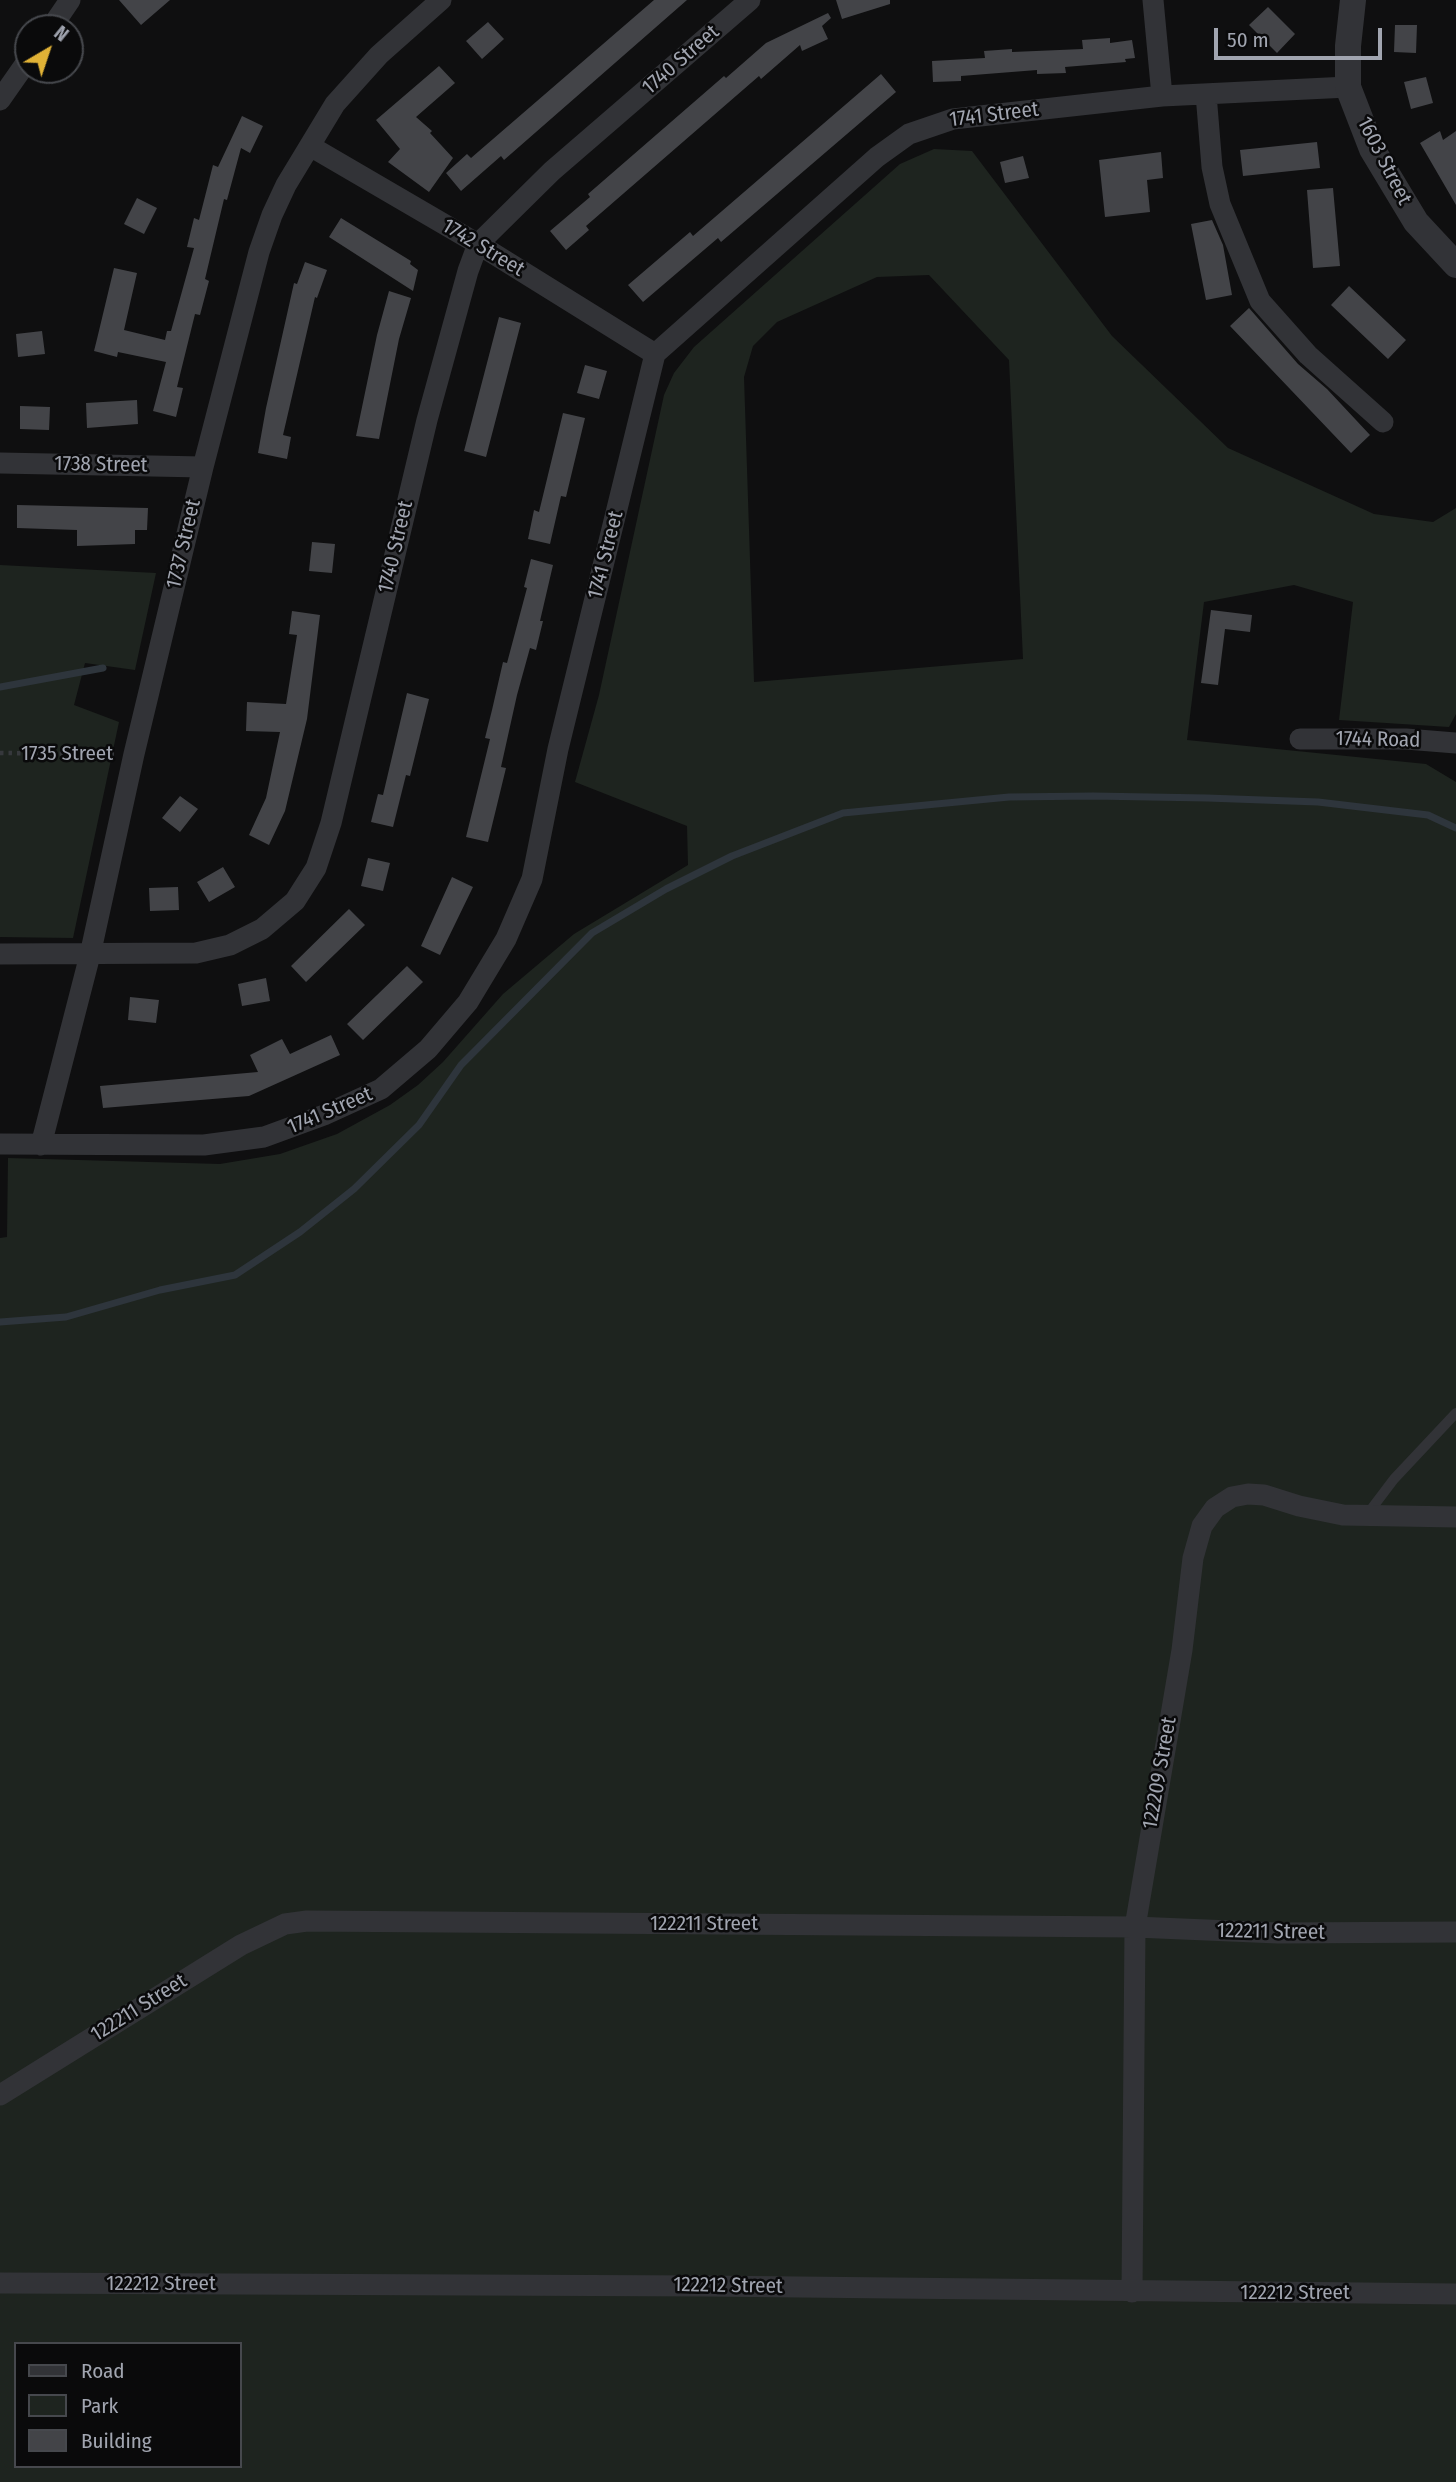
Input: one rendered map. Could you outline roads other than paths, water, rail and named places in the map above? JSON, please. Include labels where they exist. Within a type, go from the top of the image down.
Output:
[{"type":"street","name":"1737 Street","points":[[41,1145],[90,955],[134,754],[203,467],[268,227],[286,185],[335,104],[379,55],[441,0]]},
{"type":"street","name":"1740 Street","points":[[0,954],[196,953],[230,946],[262,929],[295,901],[316,868],[331,823],[426,421],[478,244],[552,171],[750,0]]},
{"type":"street","points":[[1153,0],[1162,96]]},
{"type":"street","name":"1603 Street","points":[[1353,0],[1348,46],[1349,86],[1372,149],[1416,222],[1456,265]]},
{"type":"street","points":[[0,100],[14,80]]},
{"type":"street","name":"1741 Street","points":[[0,1144],[204,1145],[264,1137],[324,1115],[381,1089],[428,1049],[468,1002],[506,939],[533,879],[558,749],[655,354],[877,157],[909,134],[953,119],[1162,96],[1349,86]]},
{"type":"street","points":[[1206,94],[1212,167],[1220,204],[1260,301],[1308,355],[1383,422]]},
{"type":"street","name":"1742 Street","points":[[310,146],[478,244],[655,354]]},
{"type":"street","name":"1738 Street","points":[[0,463],[203,467]]},
{"type":"street","name":"1744 Road","points":[[1300,739],[1406,739],[1456,743]]},
{"type":"street","name":"122209 Street","points":[[1132,2292],[1135,1927],[1182,1650],[1193,1558],[1202,1526],[1215,1508],[1232,1497],[1248,1494],[1264,1495],[1343,1515],[1456,1517]]},
{"type":"street","name":"122211 Street","points":[[0,2095],[241,1945],[285,1924],[307,1921],[1135,1927],[1278,1933],[1456,1932]]},
{"type":"street","name":"122212 Street","points":[[0,2283],[706,2286],[1456,2294]]},
{"type":"lane","points":[[1366,1516],[1394,1479],[1456,1413]]},
{"type":"waterway","points":[[0,687],[103,668]]},
{"type":"waterway","points":[[0,1322],[66,1317],[160,1290],[235,1275],[300,1232],[354,1189],[419,1125],[461,1065],[592,933],[666,889],[732,856],[843,813],[1009,797],[1207,798],[1318,802],[1428,815],[1456,828]]}]
